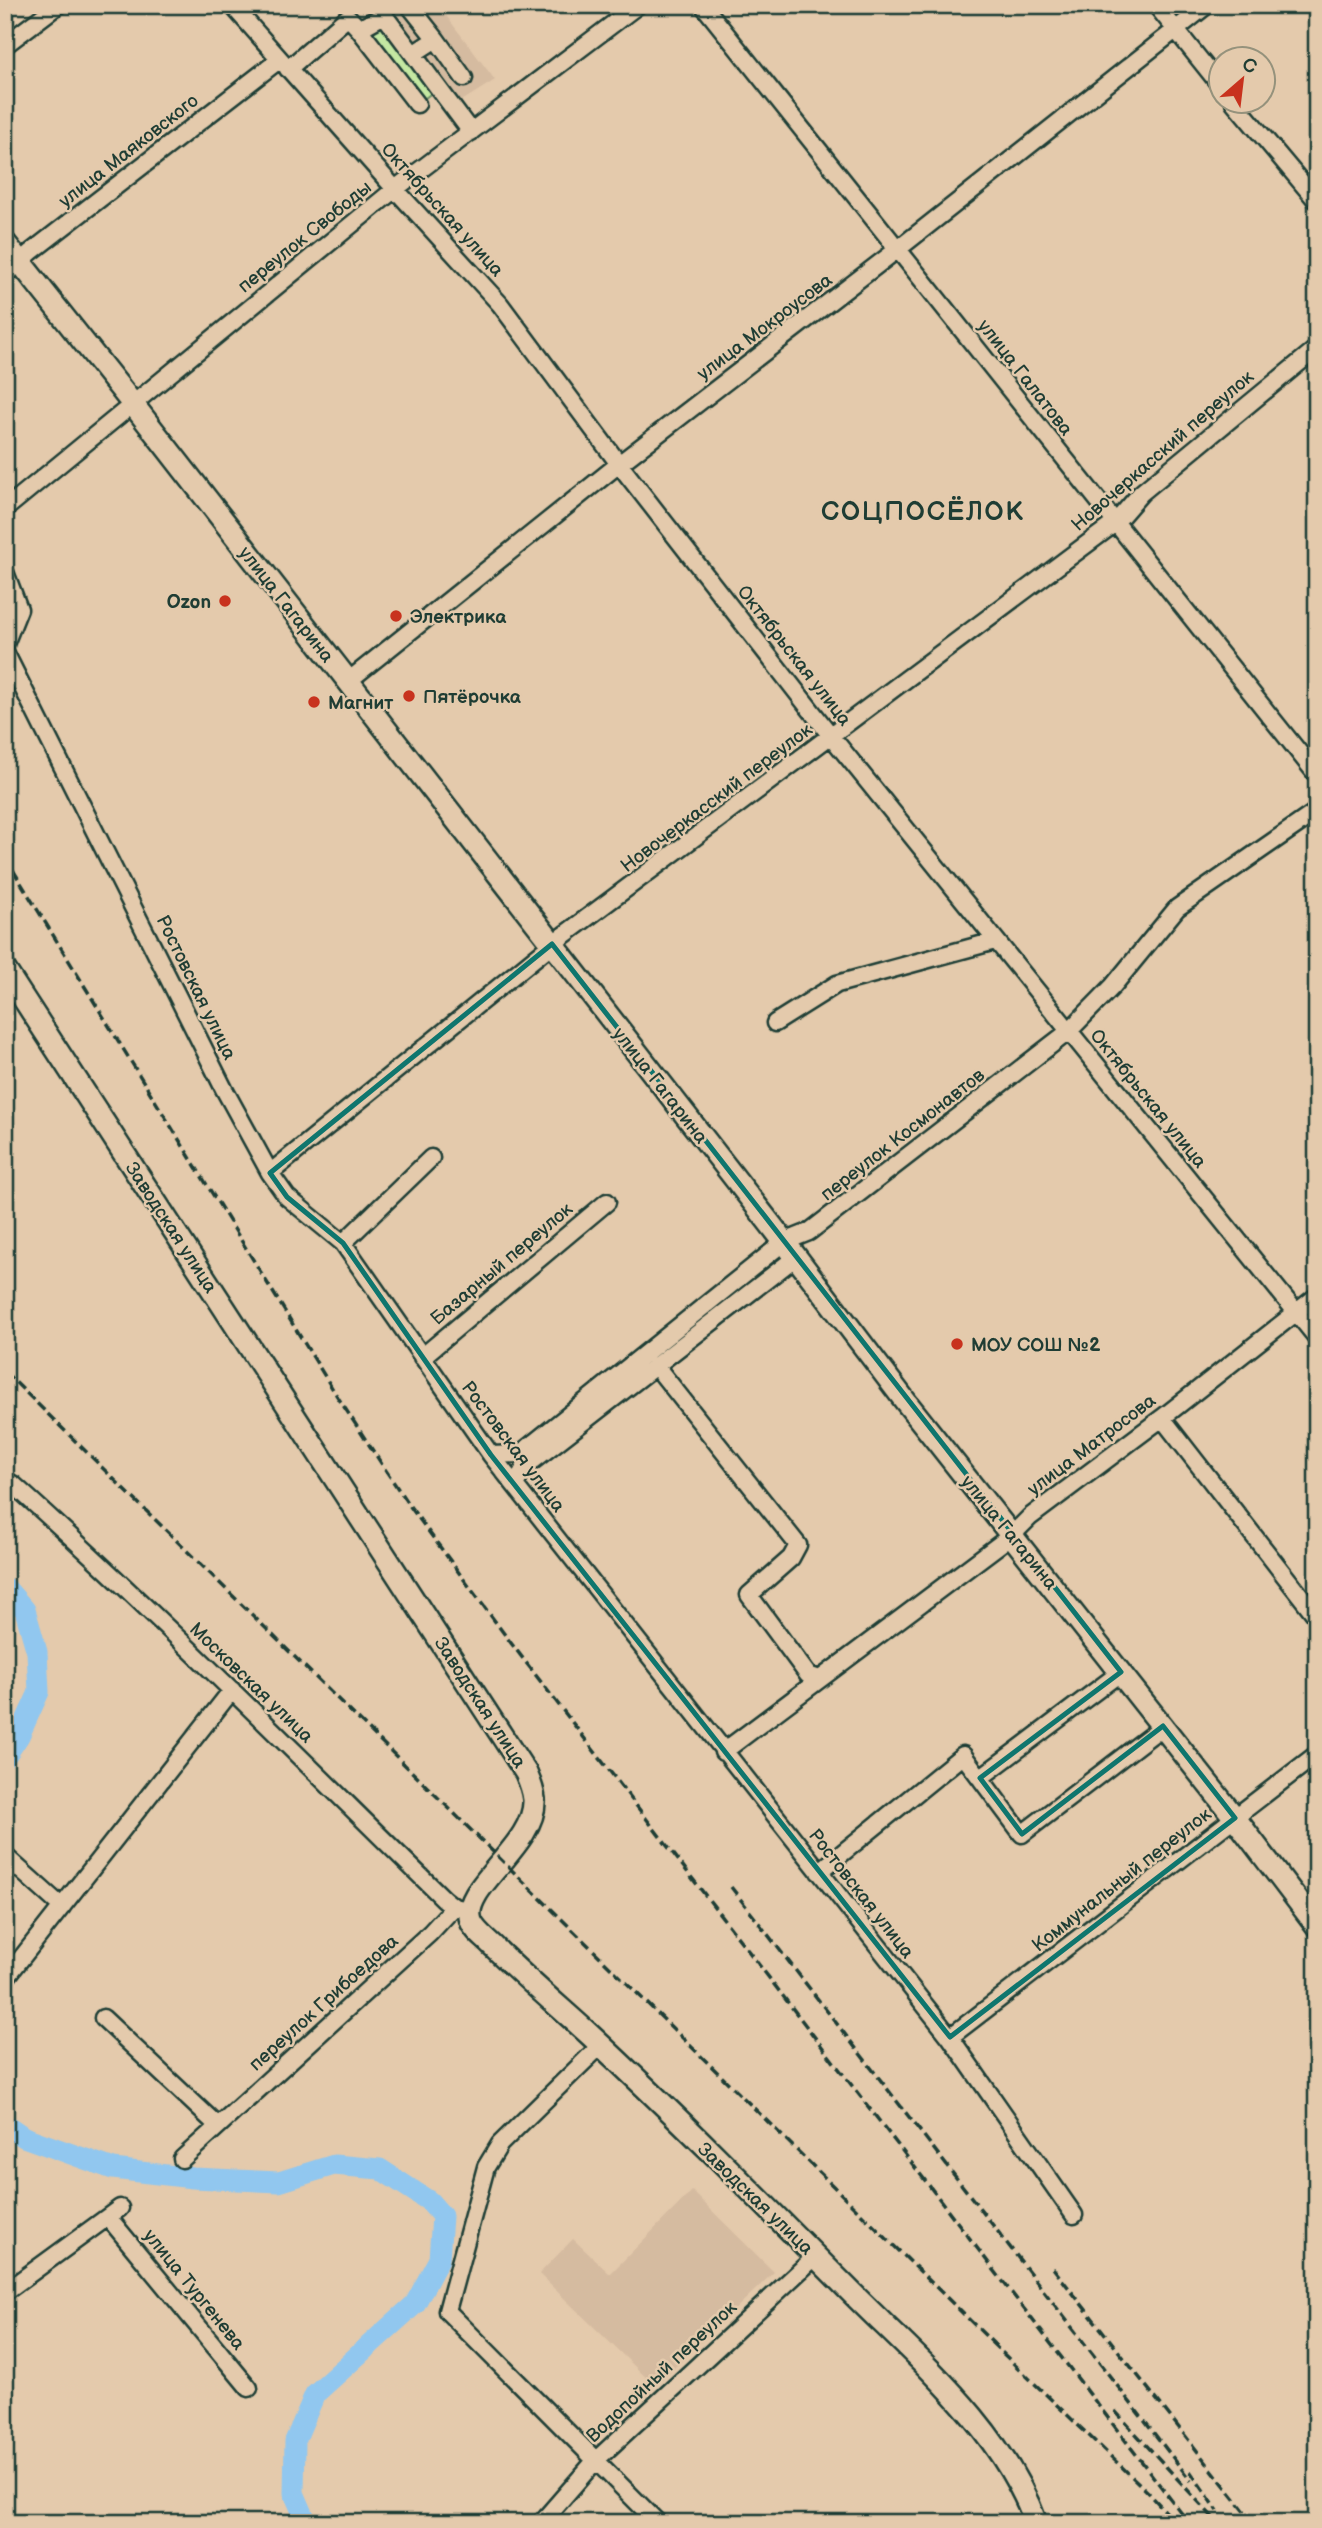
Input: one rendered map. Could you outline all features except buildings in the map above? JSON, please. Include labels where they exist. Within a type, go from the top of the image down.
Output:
[{"type":"main road","name":"улица Гагарина","points":[[5,243],[13,269],[132,403],[906,1402],[1121,1672],[1317,1926]]},
{"type":"main road","name":"Заводская улица","points":[[5,970],[526,1773],[534,1798],[532,1818],[527,1831],[462,1908],[477,1930],[601,2045],[816,2256],[984,2431],[1008,2464],[1026,2497],[1034,2520]]},
{"type":"street","points":[[5,45],[58,5]]},
{"type":"street","name":"Октябрьская улица","points":[[232,5],[500,304],[619,464],[831,736],[1317,1338]]},
{"type":"street","points":[[409,5],[464,78]]},
{"type":"street","name":"переулок Свободы","points":[[5,509],[395,190],[638,5]]},
{"type":"street","name":"улица Галатова","points":[[703,5],[1317,775]]},
{"type":"street","points":[[1156,5],[1206,68]]},
{"type":"street","name":"улица Мокроусова","points":[[347,682],[619,464],[898,249],[1207,5]]},
{"type":"street","points":[[417,104],[359,29],[384,15],[471,131]]},
{"type":"street","name":"улица Маяковского","points":[[13,269],[31,252],[348,18],[359,29]]},
{"type":"street","points":[[413,54],[436,39]]},
{"type":"street","points":[[1246,116],[1317,201]]},
{"type":"street","name":"Новочеркасский переулок","points":[[270,1173],[552,944],[1115,523],[1141,493],[1317,348]]},
{"type":"street","points":[[5,572],[19,609],[5,644]]},
{"type":"street","name":"Ростовская улица","points":[[5,652],[224,1089],[270,1173],[287,1197],[343,1243],[491,1455],[950,2037],[1074,2215]]},
{"type":"street","name":"переулок Космонавтов","points":[[491,1455],[520,1454],[790,1249],[1068,1032],[1113,986],[1177,908],[1317,811]]},
{"type":"street","points":[[775,1023],[836,984],[995,941]]},
{"type":"street","points":[[343,1243],[431,1158]]},
{"type":"street","name":"Базарный переулок","points":[[422,1357],[607,1202]]},
{"type":"street","points":[[515,1485],[525,1467],[655,1365],[790,1249]]},
{"type":"street","name":"улица Матросова","points":[[723,1752],[1012,1535],[1030,1517],[1317,1296]]},
{"type":"street","points":[[655,1365],[798,1545],[791,1558],[749,1595],[808,1675],[820,1679]]},
{"type":"street","points":[[1162,1418],[1317,1617]]},
{"type":"street","name":"Московская улица","points":[[5,1480],[60,1526],[462,1908]]},
{"type":"street","points":[[980,1778],[1121,1672]]},
{"type":"street","points":[[5,1979],[232,1690]]},
{"type":"street","points":[[819,1872],[963,1755],[1022,1835],[1163,1726]]},
{"type":"street","name":"Коммунальный переулок","points":[[950,2037],[1317,1754]]},
{"type":"street","points":[[5,1856],[62,1907]]},
{"type":"street","name":"переулок Грибоедова","points":[[182,2159],[430,1933],[462,1908]]},
{"type":"street","points":[[103,2018],[218,2126]]},
{"type":"street","points":[[601,2045],[500,2144],[486,2167],[447,2311],[658,2523]]},
{"type":"street","name":"улица Тургенева","points":[[5,2292],[114,2213],[249,2388]]},
{"type":"street","name":"Водопойный переулок","points":[[541,2523],[595,2461],[816,2256]]},
{"type":"highlighted area","points":[[552,944],[1121,1672],[980,1778],[1022,1834],[1163,1726],[1235,1818],[950,2037],[491,1455],[343,1243],[287,1197],[270,1173]]},
{"type":"shaded area","points":[[392,5],[438,5],[495,80],[457,104],[383,10]]},
{"type":"shaded area","points":[[692,2191],[774,2272],[655,2386],[539,2274],[573,2239],[610,2274]]},
{"type":"green space","points":[[383,19],[434,91],[420,102],[365,29]]},
{"type":"waterway","points":[[5,1587],[25,1610],[37,1652],[39,1692],[19,1736],[5,1757]]},
{"type":"waterway","points":[[5,2124],[24,2137],[113,2169],[193,2178],[279,2182],[334,2165],[380,2169],[429,2201],[442,2216],[439,2259],[415,2304],[315,2394],[295,2441],[294,2493],[307,2523]]},
{"type":"railway","points":[[5,857],[337,1396],[406,1501],[511,1643],[1189,2523]]},
{"type":"railway","points":[[5,1372],[998,2348]]},
{"type":"railway","points":[[731,1887],[1191,2481]]},
{"type":"railway","points":[[1053,2268],[1254,2523]]},
{"type":"railway","points":[[991,2342],[1148,2492],[1176,2523]]},
{"type":"railway","points":[[1115,2411],[1218,2523]]},
{"type":"railway","points":[[1190,2471],[1218,2511]]},
{"type":"place","name":"Ozon","points":[[225,601]]},
{"type":"place","name":"Электрика","points":[[396,616]]},
{"type":"place","name":"Пятёрочка","points":[[409,696]]},
{"type":"place","name":"Магнит","points":[[314,702]]},
{"type":"place","name":"МОУ СОШ №2","points":[[957,1344]]},
{"type":"district","name":"СОЦПОСЁЛОК","points":[[923,511]]}]
